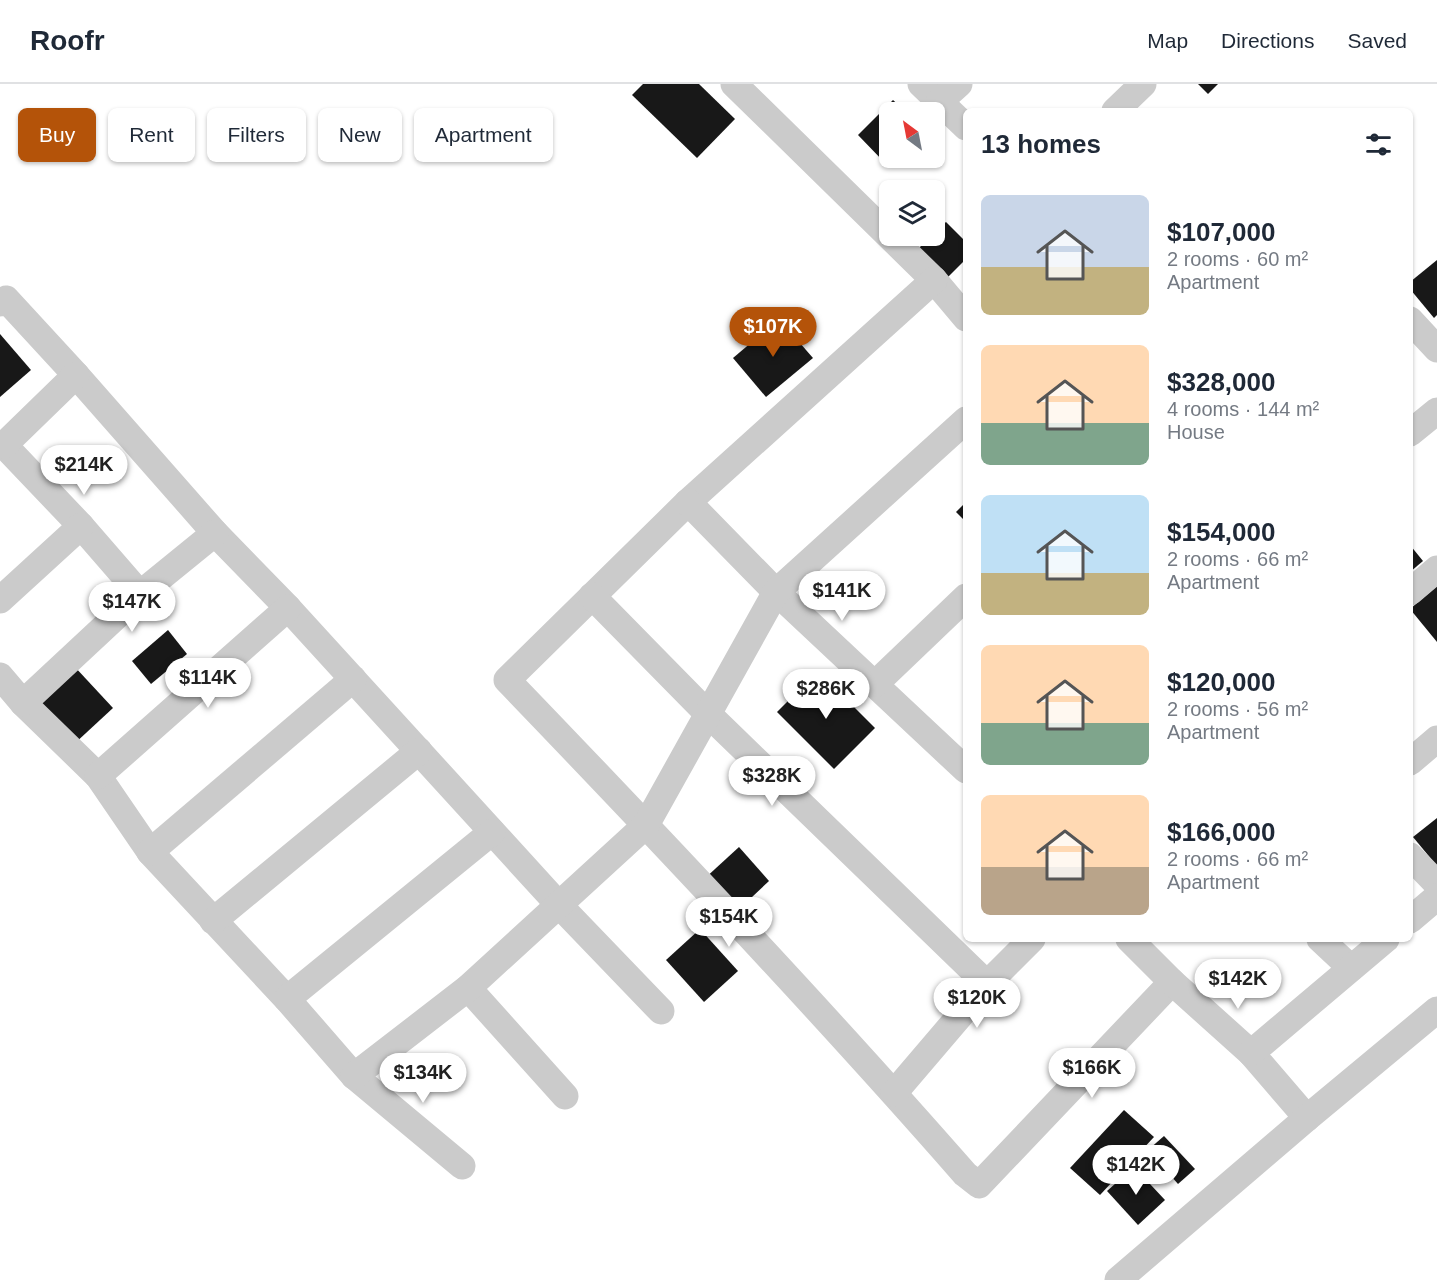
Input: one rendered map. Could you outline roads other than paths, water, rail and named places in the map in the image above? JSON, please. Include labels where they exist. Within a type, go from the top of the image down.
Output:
[{"type":"street","points":[[734,84],[934,280],[963,314]]},
{"type":"street","points":[[959,84],[930,93],[963,124]]},
{"type":"street","points":[[1118,108],[1143,84]]},
{"type":"street","points":[[934,280],[688,502],[507,680],[646,825],[894,1093],[965,1174],[979,1185],[1172,982]]},
{"type":"street","points":[[0,303],[6,298],[214,533],[288,608],[559,905],[661,1011]]},
{"type":"street","points":[[1413,323],[1437,349]]},
{"type":"street","points":[[76,375],[2,445],[81,526],[140,594]]},
{"type":"street","points":[[1413,431],[1437,411]]},
{"type":"street","points":[[354,1076],[468,988],[646,825],[776,592],[963,423]]},
{"type":"street","points":[[688,502],[776,592],[963,763]]},
{"type":"street","points":[[0,600],[81,526]]},
{"type":"street","points":[[23,703],[140,594],[214,533]]},
{"type":"street","points":[[1413,589],[1437,569]]},
{"type":"street","points":[[592,596],[708,714],[987,984]]},
{"type":"street","points":[[875,684],[963,600]]},
{"type":"street","points":[[98,776],[288,608]]},
{"type":"street","points":[[0,676],[23,703],[98,776],[150,852],[287,999],[354,1076],[462,1166]]},
{"type":"street","points":[[150,852],[353,679]]},
{"type":"street","points":[[1413,759],[1437,739]]},
{"type":"street","points":[[213,921],[418,751]]},
{"type":"street","points":[[287,999],[492,832]]},
{"type":"street","points":[[1413,859],[1437,884]]},
{"type":"street","points":[[1413,917],[1437,897]]},
{"type":"street","points":[[894,1093],[987,984],[1029,942]]},
{"type":"street","points":[[1132,942],[1172,982],[1251,1053],[1307,1118]]},
{"type":"street","points":[[1323,942],[1351,968]]},
{"type":"street","points":[[1251,1053],[1382,942]]},
{"type":"street","points":[[468,988],[565,1096]]},
{"type":"street","points":[[1118,1280],[1437,1010]]}]
